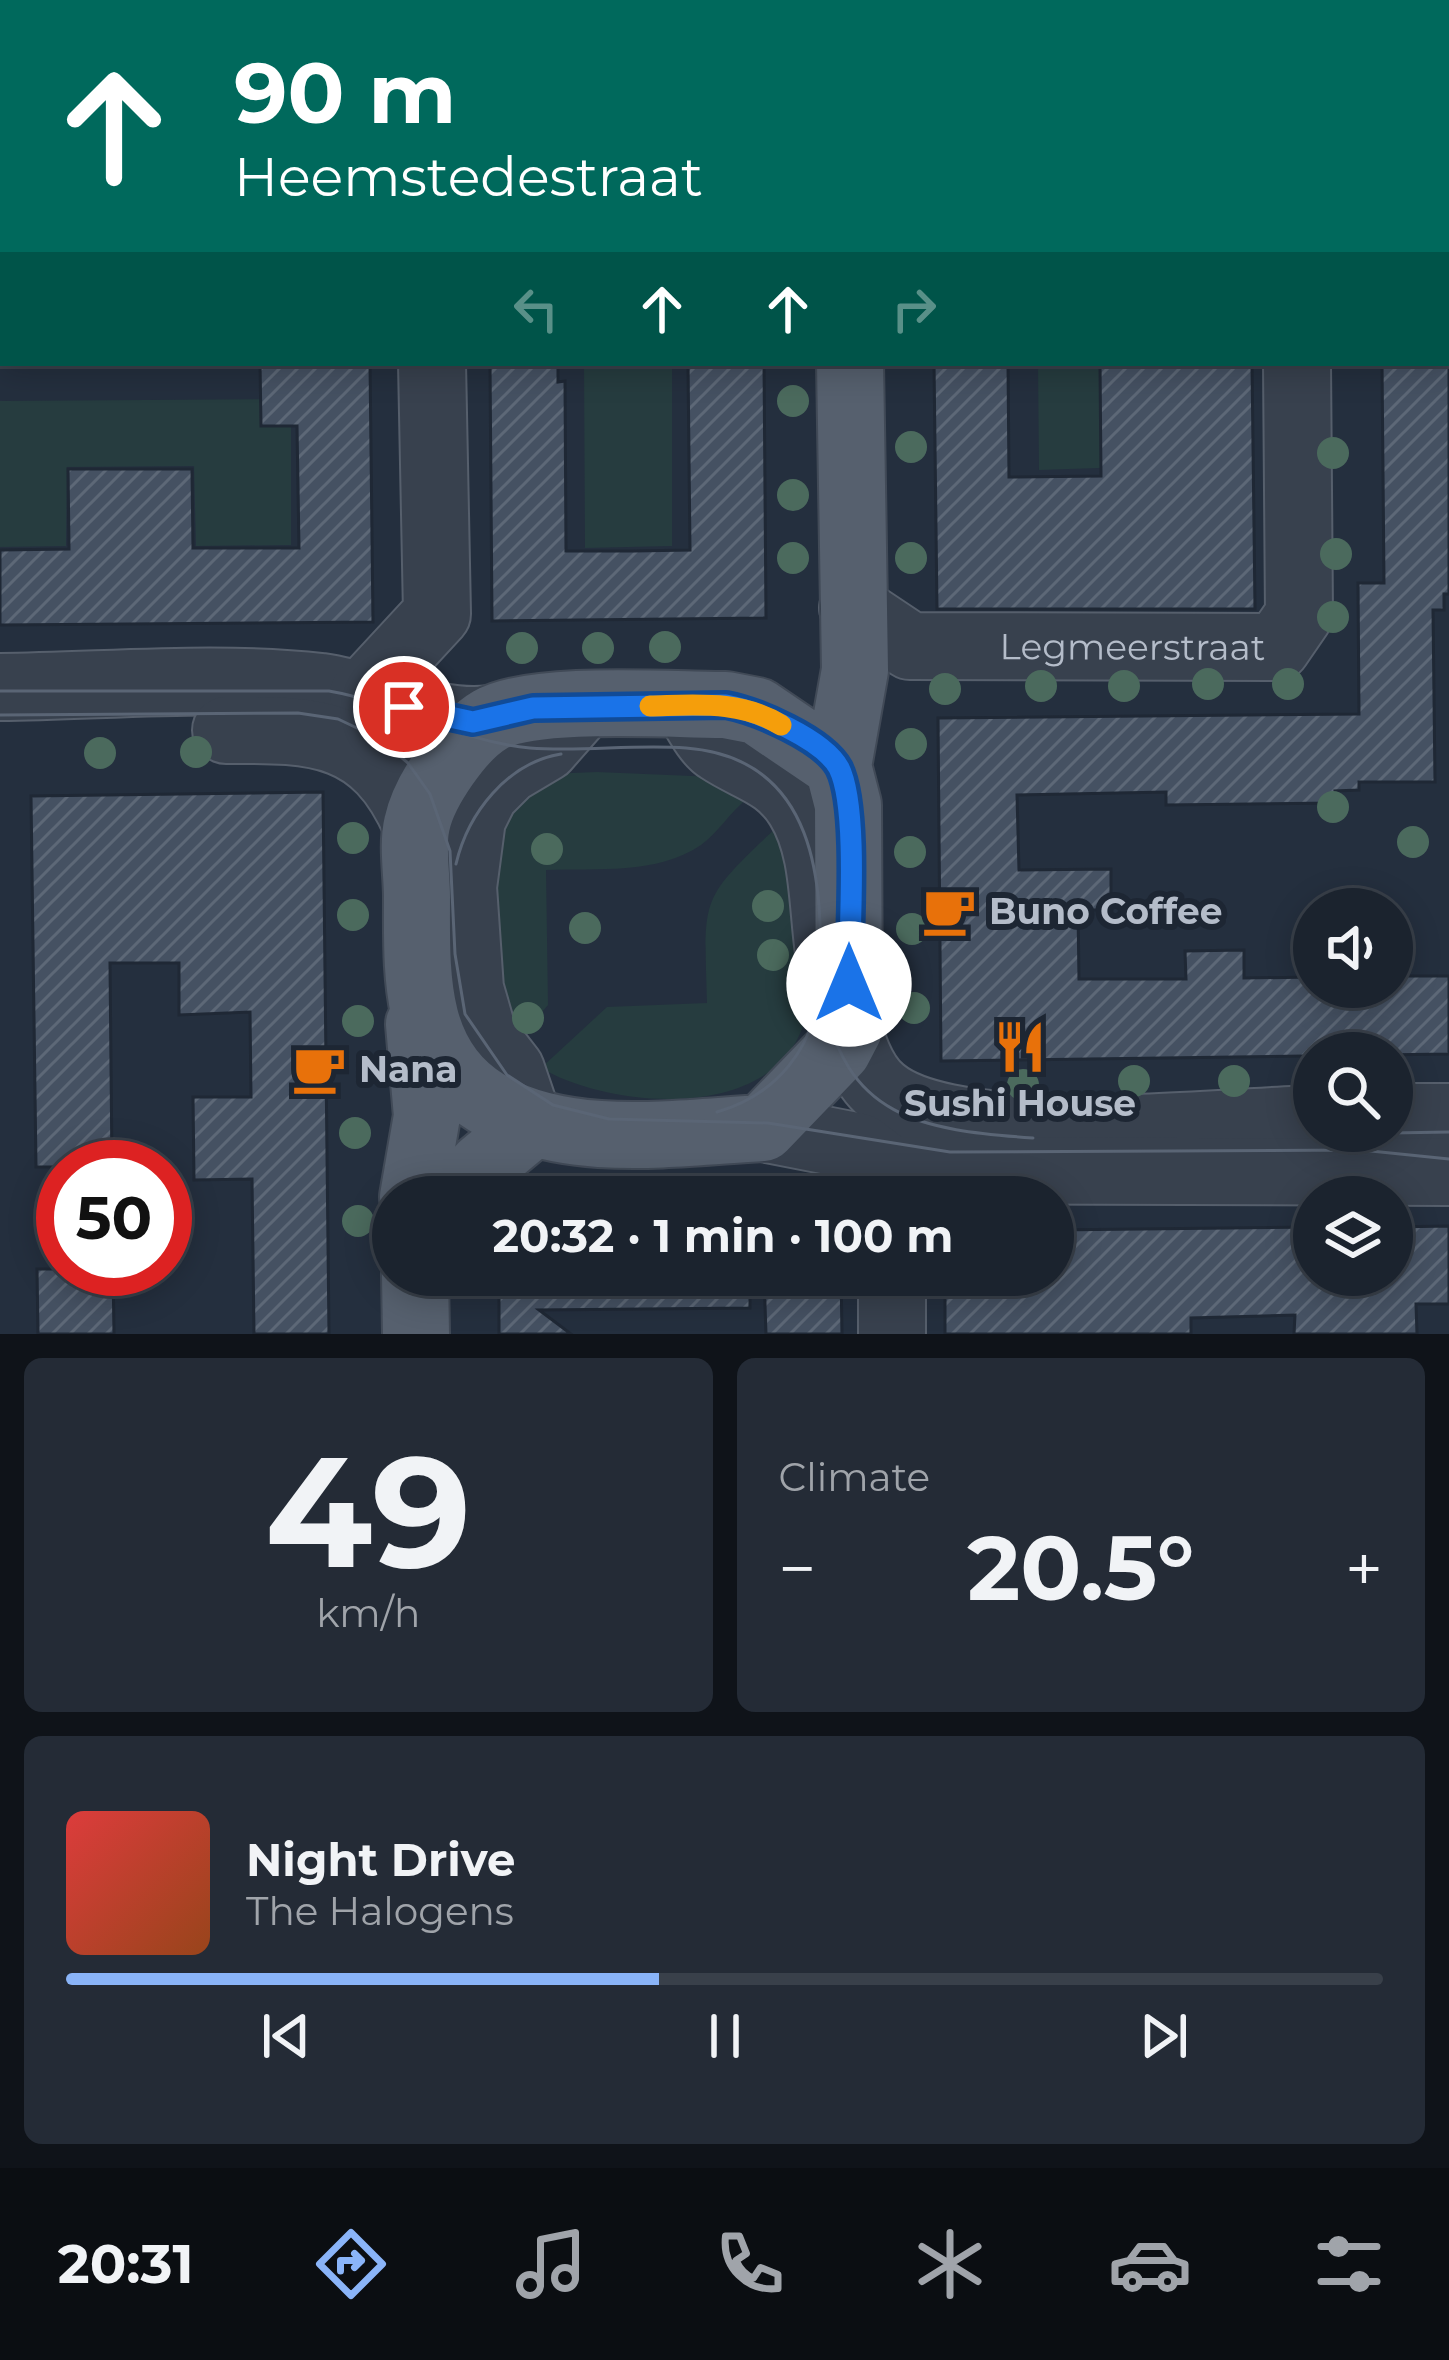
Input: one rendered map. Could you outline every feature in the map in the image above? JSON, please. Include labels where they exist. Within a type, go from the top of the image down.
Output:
[{"type":"main road","points":[[417,1002],[441,1055],[481,1100],[530,1126],[563,1131],[763,1128],[838,1049],[850,1029],[848,805],[838,766],[855,670],[850,366]]},
{"type":"main road","points":[[417,1176],[427,1116],[417,1002],[424,807],[491,719],[533,708],[582,706],[687,705],[757,711],[783,702],[810,676],[853,608]]},
{"type":"main road","points":[[757,711],[838,766]]},
{"type":"main road","points":[[475,1176],[530,1126]]},
{"type":"street","points":[[363,694],[437,614],[432,366]]},
{"type":"street","name":"Legmeerstraat","points":[[853,608],[910,646],[1277,647],[1299,615],[1297,366]]},
{"type":"street","points":[[292,686],[342,718],[380,735],[424,807]]},
{"type":"street","points":[[0,687],[292,686],[363,694],[452,721],[491,719]]},
{"type":"street","points":[[687,705],[716,748],[778,781],[799,807],[822,880],[824,951],[862,1066],[881,1090],[939,1119],[1003,1126],[1293,1119]]},
{"type":"street","points":[[463,887],[472,819],[485,793],[508,770],[544,748],[582,706]]},
{"type":"street","points":[[0,732],[311,732],[376,762],[449,824],[463,887],[470,988],[483,1034],[511,1070],[530,1126]]},
{"type":"street","points":[[1413,1117],[1449,1117]]},
{"type":"street","points":[[763,1128],[860,1147],[885,1176]]},
{"type":"street","points":[[1074,1179],[1449,1172]]},
{"type":"street","points":[[892,1296],[892,1334]]},
{"type":"green space","points":[[584,366],[672,366],[672,546],[585,548]]},
{"type":"green space","points":[[1038,366],[1157,366],[1158,466],[1039,470]]},
{"type":"green space","points":[[291,399],[291,545],[196,546],[194,466],[67,467],[66,546],[0,547],[0,401]]},
{"type":"green space","points":[[597,772],[716,777],[747,799],[713,835],[684,855],[646,866],[546,870],[548,1005],[510,1050],[485,836],[523,775]]},
{"type":"green space","points":[[779,825],[807,982],[803,1026],[785,1057],[758,1079],[724,1092],[686,1098],[607,1092],[541,1068],[607,1007],[707,1003],[707,919],[712,902],[720,886]]},
{"type":"building","points":[[260,366],[370,366],[373,622],[0,625],[0,550],[69,549],[68,469],[192,469],[193,548],[299,548],[297,426],[261,426]]},
{"type":"building","points":[[490,366],[558,366],[558,382],[565,381],[566,551],[634,551],[690,550],[688,366],[764,366],[766,618],[492,621]]},
{"type":"building","points":[[934,366],[1008,366],[1009,477],[1101,476],[1100,366],[1252,366],[1255,609],[937,609]]},
{"type":"building","points":[[1382,366],[1449,366],[1449,594],[1444,594],[1444,610],[1433,610],[1435,782],[1359,782],[1359,790],[1335,791],[1336,803],[1166,805],[1166,792],[1017,795],[1019,870],[1111,869],[1111,910],[1078,910],[1079,979],[1186,979],[1185,951],[1244,950],[1244,978],[1293,977],[1293,1008],[1413,1008],[1413,976],[1449,976],[1449,1054],[1413,1054],[1413,1032],[1293,1032],[1293,1056],[941,1061],[938,718],[1359,714],[1358,583],[1384,583]]},
{"type":"building","points":[[323,792],[329,1334],[254,1334],[252,1179],[194,1180],[193,1097],[251,1097],[250,1012],[179,1015],[179,963],[110,963],[112,1140],[36,1140],[36,1167],[31,796]]},
{"type":"building","points":[[1449,1226],[1449,1304],[1416,1304],[1417,1334],[1294,1334],[1295,1315],[1191,1318],[1191,1334],[945,1334],[945,1296],[1074,1296],[1074,1230],[1293,1227],[1293,1296],[1413,1296],[1413,1227]]},
{"type":"building","points":[[37,1296],[113,1296],[114,1334],[38,1334]]},
{"type":"building","points":[[499,1296],[750,1296],[750,1308],[539,1310],[571,1334],[499,1334]]},
{"type":"building","points":[[765,1296],[841,1296],[842,1334],[766,1334]]},
{"type":"tram line","points":[[0,691],[329,691],[504,744],[550,749],[686,748],[730,757],[763,775],[787,801],[804,833],[814,869],[820,948],[816,1009],[789,1066],[757,1094],[717,1112]]},
{"type":"tram line","points":[[0,715],[298,713],[338,719],[378,738],[408,763],[430,794],[450,851],[455,954],[465,1014],[507,1075],[553,1105],[609,1119],[768,1123],[950,1152],[1361,1150],[1449,1159]]},
{"type":"tram line","points":[[456,864],[470,827],[493,793],[524,768],[561,754]]},
{"type":"tram line","points":[[823,992],[833,1034],[849,1067],[869,1092],[894,1110],[956,1130],[1033,1138]]},
{"type":"tram line","points":[[1413,1133],[1449,1132]]},
{"type":"slow traffic","points":[[650,706],[726,705],[757,711],[781,725]]},
{"type":"place","name":"Buno Coffee","points":[[949,911]]},
{"type":"place","name":"Sushi House","points":[[1020,1047]]},
{"type":"place","name":"Nana","points":[[319,1069]]},
{"type":"route","points":[[404,707],[473,722],[533,708],[726,705],[757,711],[800,736],[838,766],[848,805],[849,984]]}]
